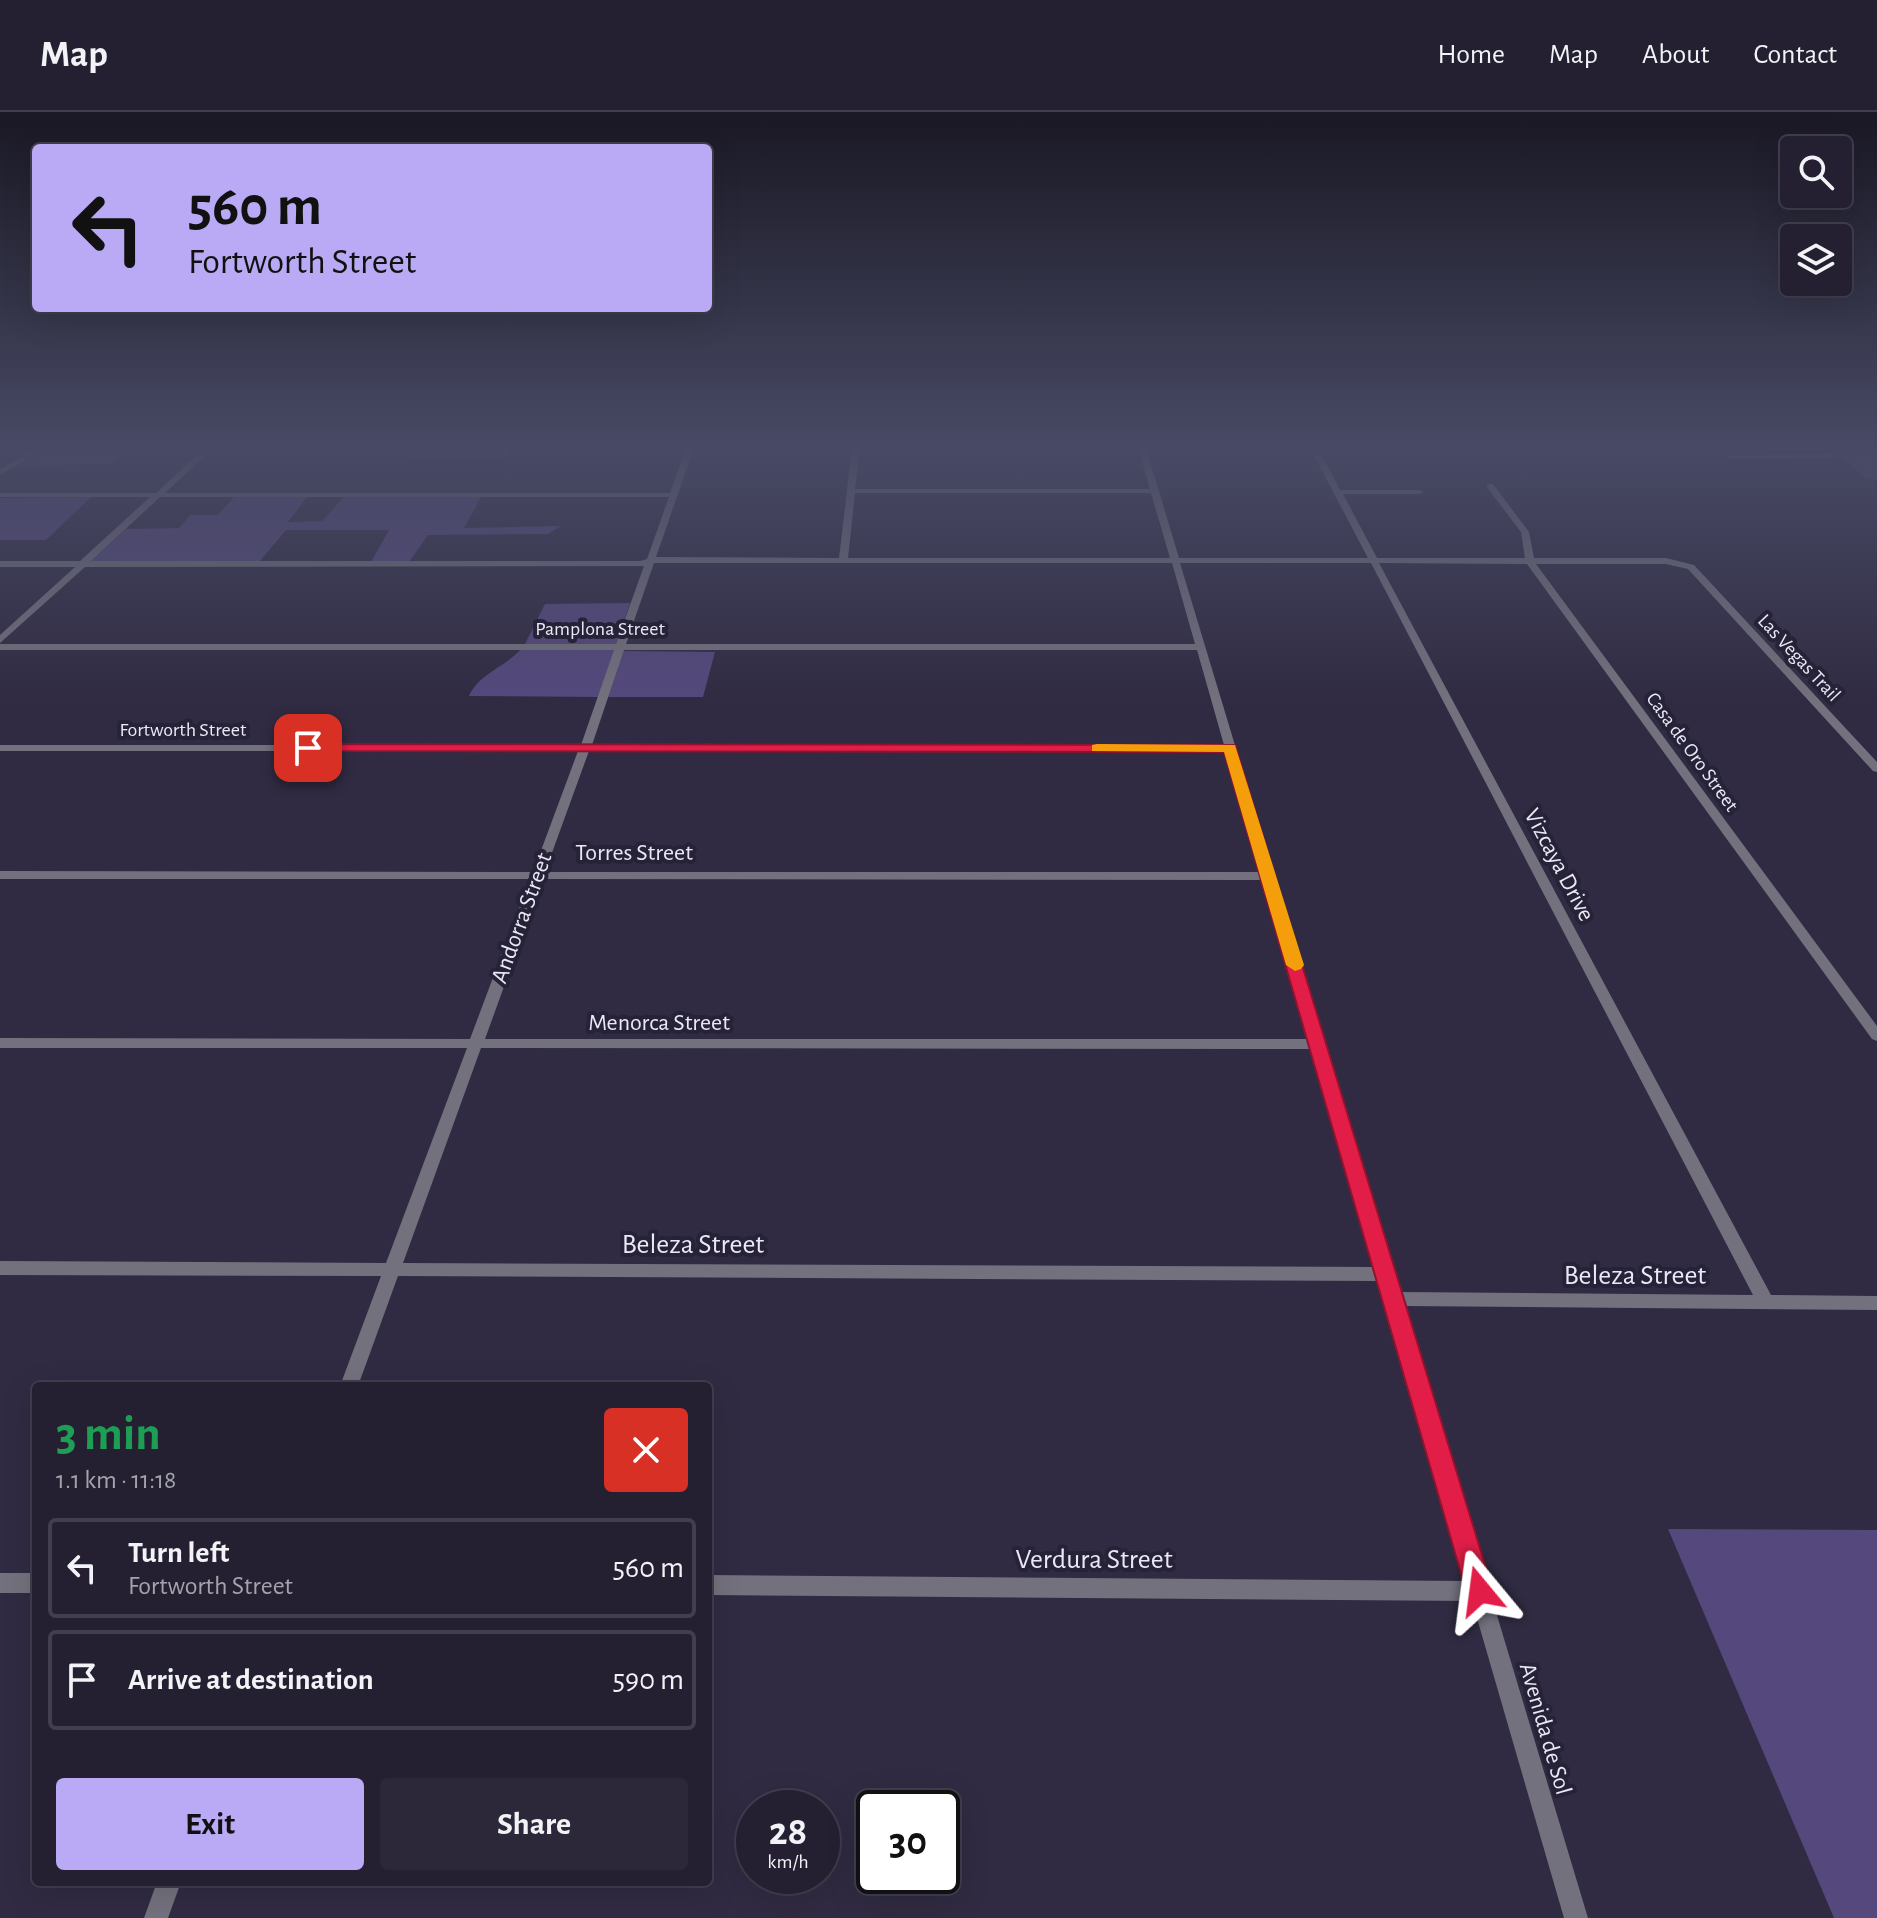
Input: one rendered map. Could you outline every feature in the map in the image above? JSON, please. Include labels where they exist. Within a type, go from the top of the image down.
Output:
[{"type":"street","points":[[0,640],[118,532]]},
{"type":"street","name":"Andorra Street","points":[[350,1382],[585,748],[660,532]]},
{"type":"street","points":[[843,560],[846,532]]},
{"type":"street","name":"Avenida de Sol","points":[[1167,532],[1576,1918]]},
{"type":"street","name":"Vizcaya Drive","points":[[1358,532],[1766,1303]]},
{"type":"street","name":"Casa de Oro Street","points":[[1525,532],[1530,562],[1877,1036]]},
{"type":"street","points":[[0,564],[1175,559],[1530,562]]},
{"type":"street","name":"Las Vegas Trail","points":[[1530,562],[1666,561],[1694,570],[1877,769]]},
{"type":"street","name":"Pamplona Street","points":[[0,647],[1200,647]]},
{"type":"street","name":"Fortworth Street","points":[[0,748],[1230,748]]},
{"type":"street","name":"Torres Street","points":[[0,875],[1269,876]]},
{"type":"street","name":"Menorca Street","points":[[0,1043],[1318,1044]]},
{"type":"street","name":"Beleza Street","points":[[0,1268],[1386,1274]]},
{"type":"street","name":"Beleza Street","points":[[1393,1299],[1877,1303]]},
{"type":"street","points":[[0,1583],[32,1583]]},
{"type":"street","name":"Verdura Street","points":[[712,1585],[1480,1591]]},
{"type":"street","points":[[156,1918],[168,1886]]},
{"type":"shaded area","points":[[0,532],[54,532],[46,540],[0,540]]},
{"type":"shaded area","points":[[122,532],[284,532],[259,562],[90,562]]},
{"type":"shaded area","points":[[388,532],[551,532],[428,535],[409,562],[371,562]]},
{"type":"shaded area","points":[[630,603],[616,644],[525,644],[545,604]]},
{"type":"shaded area","points":[[521,649],[615,649],[598,697],[469,696],[479,682]]},
{"type":"shaded area","points":[[623,651],[715,652],[703,697],[608,697]]},
{"type":"shaded area","points":[[1668,1529],[1877,1530],[1877,1918],[1834,1918]]},
{"type":"slow traffic","points":[[1097,748],[1230,748],[1295,965]]},
{"type":"route","points":[[308,748],[1230,748],[1480,1591]]}]
